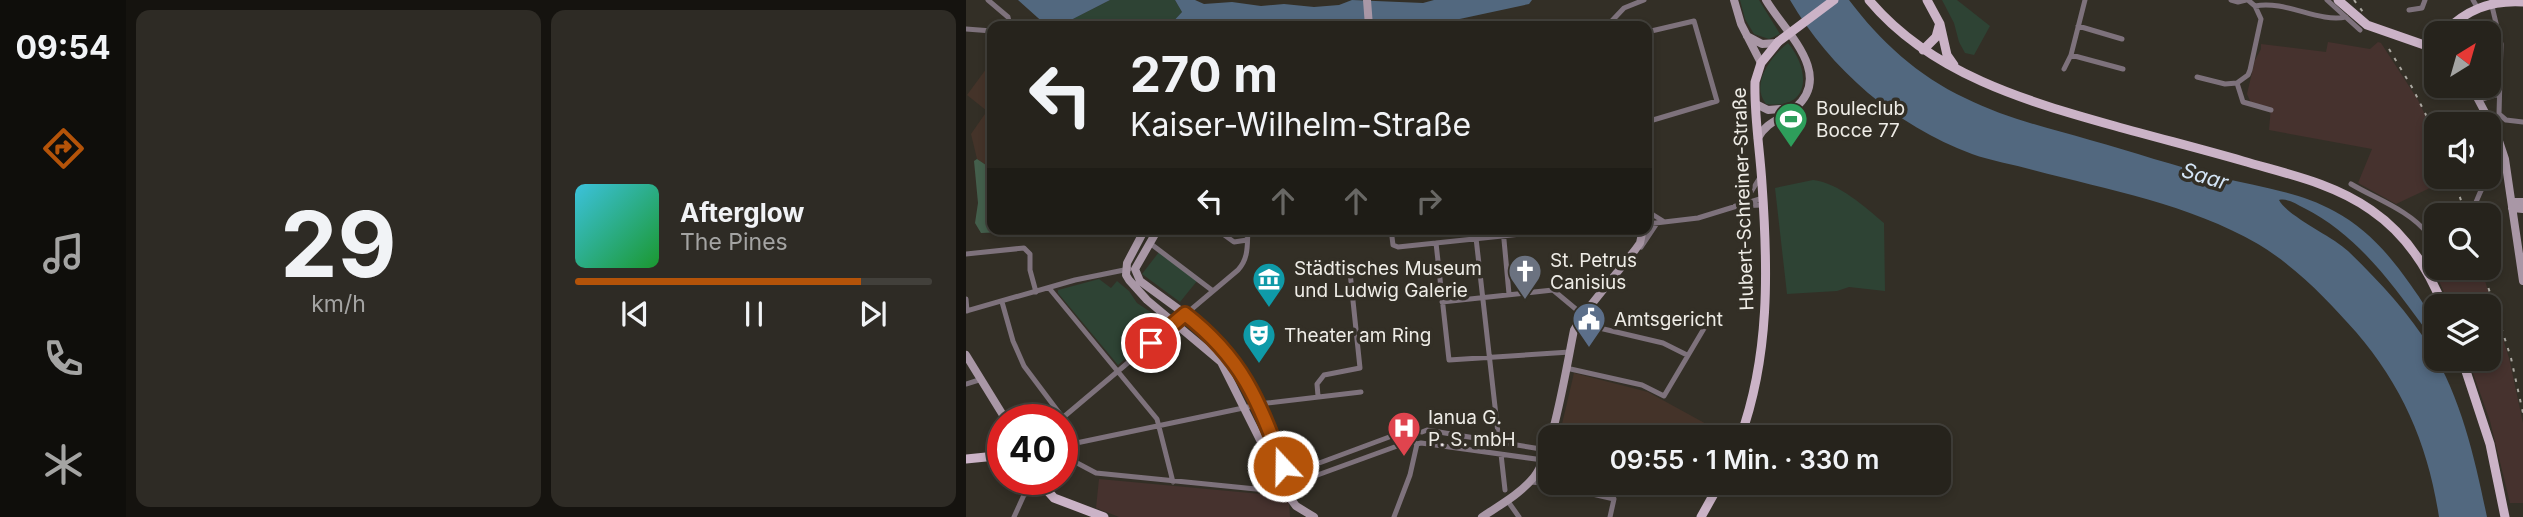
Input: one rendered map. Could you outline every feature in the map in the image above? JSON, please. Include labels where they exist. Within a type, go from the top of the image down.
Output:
[{"type":"main road","name":"Hubert-Schreiner-Straße","points":[[1744,425],[1751,403],[1765,320],[1767,278],[1755,82],[1761,63],[1778,43],[1835,0]]},
{"type":"main road","points":[[1869,0],[1905,36],[1927,52],[1960,72],[2001,90],[2048,107],[2336,190],[2372,211],[2401,236],[2424,267],[2437,294]]},
{"type":"main road","points":[[1927,0],[1940,24],[1947,55],[1960,72]]},
{"type":"main road","points":[[2338,0],[2357,18],[2376,29],[2424,43]]},
{"type":"main road","points":[[2457,21],[2475,4],[2523,2]]},
{"type":"main road","points":[[1927,52],[1940,24]]},
{"type":"main road","points":[[1927,52],[1941,43],[1942,37]]},
{"type":"main road","points":[[2466,371],[2490,444],[2505,517]]},
{"type":"main road","points":[[966,459],[987,457]]},
{"type":"main road","points":[[1051,495],[1098,516]]},
{"type":"main road","points":[[1701,517],[1713,495]]},
{"type":"street","points":[[988,0],[1008,17],[1009,21]]},
{"type":"street","points":[[1367,0],[1369,21]]},
{"type":"street","points":[[1612,21],[1624,8],[1644,0]]},
{"type":"street","points":[[1734,0],[1745,34],[1761,63]]},
{"type":"street","points":[[1758,138],[1772,121],[1798,106],[1808,92],[1811,71],[1806,57],[1766,0]]},
{"type":"street","points":[[2064,69],[2071,55],[2085,0]]},
{"type":"street","points":[[2197,77],[2225,84],[2237,83],[2248,75],[2261,19],[2255,6],[2247,0],[2231,0]]},
{"type":"street","points":[[2327,0],[2360,30]]},
{"type":"street","points":[[2409,10],[2422,8],[2425,0]]},
{"type":"street","points":[[2491,2],[2496,21]]},
{"type":"street","points":[[2255,6],[2266,4],[2346,18]]},
{"type":"street","points":[[1652,31],[1693,21],[1717,101],[1653,120]]},
{"type":"street","points":[[2078,26],[2122,39]]},
{"type":"street","points":[[966,29],[987,31]]},
{"type":"street","points":[[1745,34],[1762,44],[1778,43]]},
{"type":"street","points":[[2071,55],[2123,69]]},
{"type":"street","points":[[2237,83],[2243,102],[2271,110]]},
{"type":"street","points":[[2485,98],[2479,100],[2499,142],[2506,165],[2523,281]]},
{"type":"street","points":[[2498,98],[2501,117],[2523,122]]},
{"type":"street","points":[[1756,103],[1776,111],[1798,106]]},
{"type":"street","points":[[2476,203],[2491,174],[2499,166],[2506,165]]},
{"type":"street","points":[[1744,202],[1756,186],[1761,169]]},
{"type":"street","points":[[2351,184],[2393,207],[2424,228]]},
{"type":"street","points":[[1652,224],[1698,218],[1744,202],[1763,201]]},
{"type":"street","points":[[1735,206],[1763,201]]},
{"type":"street","points":[[2512,205],[2523,202]]},
{"type":"street","points":[[2512,205],[2523,209]]},
{"type":"street","points":[[1652,214],[1666,223]]},
{"type":"street","points":[[1652,231],[1657,223]]},
{"type":"street","points":[[1142,235],[1129,258],[1129,279],[1135,289],[1222,362],[1243,408],[1308,516]]},
{"type":"street","points":[[966,299],[967,311],[1130,269],[1155,235]]},
{"type":"street","points":[[1224,235],[1230,240],[1247,240]]},
{"type":"street","points":[[1078,406],[1238,270],[1245,261],[1247,235]]},
{"type":"street","points":[[1391,235],[1395,247],[1520,235]]},
{"type":"street","points":[[1476,235],[1499,442]]},
{"type":"street","points":[[1634,250],[1636,235]]},
{"type":"street","points":[[1553,425],[1574,330],[1640,243],[1642,235]]},
{"type":"street","points":[[1634,250],[1642,247],[1650,235]]},
{"type":"street","points":[[1503,237],[1508,294]]},
{"type":"street","points":[[1436,243],[1449,360],[1570,352]]},
{"type":"street","points":[[1151,244],[1213,291]]},
{"type":"street","points":[[966,254],[1024,248],[1030,254],[1030,270],[1036,292]]},
{"type":"street","points":[[1130,269],[1140,281],[1185,314],[1227,352],[1260,404],[1286,481]]},
{"type":"street","points":[[1318,396],[1318,384],[1324,375],[1359,369],[1350,272]]},
{"type":"street","points":[[1049,288],[1160,424],[1173,482]]},
{"type":"street","points":[[1442,302],[1553,290],[1595,327],[1663,342],[1687,355]]},
{"type":"street","points":[[1002,302],[1013,341],[1024,366],[1051,404]]},
{"type":"street","points":[[1566,368],[1642,385],[1664,396],[1709,320]]},
{"type":"street","points":[[966,355],[997,404]]},
{"type":"street","points":[[969,384],[982,379]]},
{"type":"street","points":[[1078,442],[1260,404],[1361,392]]},
{"type":"street","points":[[1078,463],[1096,473],[1266,490],[1286,481],[1295,472],[1400,433],[1416,430],[1538,449]]},
{"type":"street","points":[[1286,481],[1301,481],[1416,442],[1424,437],[1422,432]]},
{"type":"street","points":[[1394,517],[1410,475],[1416,442],[1410,433]]},
{"type":"street","points":[[1416,442],[1538,459]]},
{"type":"street","points":[[1515,456],[1518,452],[1516,445]]},
{"type":"street","points":[[1501,454],[1505,490]]},
{"type":"street","points":[[1482,517],[1507,500],[1532,478],[1538,468]]},
{"type":"street","points":[[1532,478],[1538,480]]},
{"type":"street","points":[[1532,478],[1538,480]]},
{"type":"street","points":[[1014,517],[1025,495]]},
{"type":"street","points":[[1598,495],[1614,499],[1610,517]]},
{"type":"street","points":[[1507,500],[1519,517]]},
{"type":"shaded area","points":[[2328,42],[2370,49],[2378,42],[2381,43],[2424,113],[2424,189],[2428,189],[2396,204],[2358,183],[2372,149],[2269,130],[2271,107],[2251,103],[2247,94],[2261,44],[2326,52]]},
{"type":"shaded area","points":[[987,68],[987,111],[967,95]]},
{"type":"shaded area","points":[[987,111],[987,166],[977,159],[971,134]]},
{"type":"shaded area","points":[[2439,280],[2485,280],[2489,294],[2445,294]]},
{"type":"shaded area","points":[[2501,332],[2523,423],[2523,503],[2510,503],[2490,421],[2472,371],[2501,371]]},
{"type":"shaded area","points":[[1574,373],[1648,392],[1708,425],[1562,425]]},
{"type":"shaded area","points":[[1099,479],[1282,496],[1289,502],[1290,517],[1119,517],[1096,508]]},
{"type":"green space","points":[[1110,0],[1175,0],[1182,12],[1174,21],[1069,21]]},
{"type":"green space","points":[[1740,0],[1759,0],[1780,34],[1769,39],[1754,34],[1745,19]]},
{"type":"green space","points":[[1942,0],[1957,0],[1990,26],[1974,55],[1965,53]]},
{"type":"green space","points":[[1788,43],[1800,64],[1803,86],[1792,101],[1766,104],[1760,88],[1761,79],[1775,55]]},
{"type":"green space","points":[[977,159],[987,166],[987,233],[981,233],[975,223],[978,203],[974,161]]},
{"type":"green space","points":[[1813,180],[1842,191],[1884,223],[1885,291],[1849,287],[1837,291],[1787,294],[1775,188]]},
{"type":"green space","points":[[1159,252],[1197,281],[1180,302],[1142,274]]},
{"type":"green space","points":[[1099,279],[1111,288],[1117,281],[1129,291],[1137,303],[1158,317],[1153,323],[1158,330],[1118,365],[1058,293],[1058,290]]},
{"type":"water","points":[[1018,0],[1110,0],[1069,21],[1041,21]]},
{"type":"water","points":[[1175,0],[1195,0],[1204,4],[1232,2],[1261,6],[1284,4],[1314,7],[1339,5],[1352,0],[1423,3],[1434,0],[1532,0],[1529,4],[1450,21],[1174,21],[1182,12]]},
{"type":"water","name":"Saar","points":[[1790,0],[1849,0],[1901,56],[1931,79],[1980,105],[2043,127],[2202,173],[2292,194],[2320,204],[2356,225],[2394,262],[2421,300],[2424,305],[2424,327],[2371,260],[2340,231],[2295,203],[2279,200],[2291,213],[2348,251],[2371,273],[2424,339],[2424,371],[2443,371],[2451,389],[2472,452],[2487,517],[2439,517],[2420,441],[2387,374],[2345,320],[2285,263],[2232,230],[2177,208],[1987,159],[1944,142],[1891,111],[1868,92],[1845,72],[1806,26]]},
{"type":"railway","points":[[2354,0],[2363,12]]},
{"type":"railway","points":[[2389,49],[2424,112]]},
{"type":"railway","points":[[2457,189],[2462,203]]},
{"type":"railway","points":[[2486,280],[2511,358],[2523,413]]},
{"type":"place","name":"Bouleclub Bocce 77","points":[[1791,149]]},
{"type":"place","name":"St. Petrus Canisius","points":[[1525,301]]},
{"type":"place","name":"Städtisches Museum und Ludwig Galerie","points":[[1269,309]]},
{"type":"place","name":"Amtsgericht","points":[[1589,349]]},
{"type":"place","name":"Theater am Ring","points":[[1259,365]]},
{"type":"place","name":"Ianua G. P. S. mbH","points":[[1404,458]]},
{"type":"route","points":[[1151,343],[1185,314],[1219,343],[1230,355],[1260,404],[1283,466]]}]
